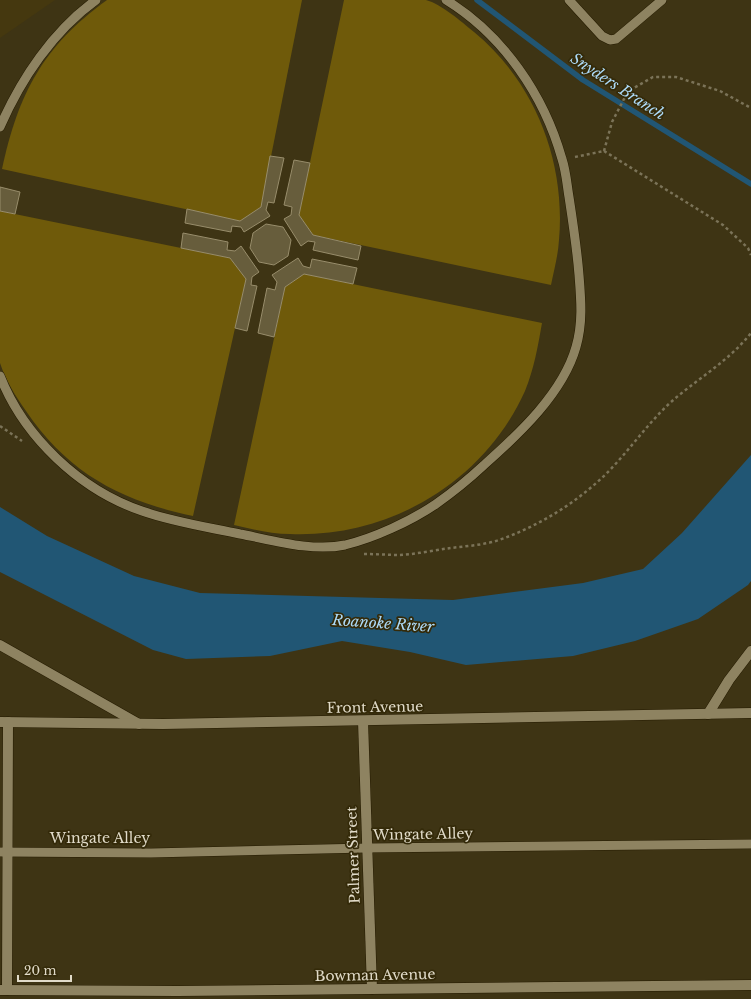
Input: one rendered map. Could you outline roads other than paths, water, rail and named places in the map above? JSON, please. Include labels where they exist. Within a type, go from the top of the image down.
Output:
[{"type":"street","points":[[0,646],[139,724]]},
{"type":"street","points":[[708,714],[729,680],[751,651]]},
{"type":"street","name":"Front Avenue","points":[[4,722],[139,724],[751,713]]},
{"type":"street","name":"Palmer Street","points":[[363,721],[372,989]]},
{"type":"street","points":[[4,722],[4,990]]},
{"type":"street","name":"Bowman Avenue","points":[[4,990],[184,991],[751,985]]},
{"type":"lane","points":[[0,127],[16,94],[47,48],[76,16],[96,0]]},
{"type":"lane","points":[[0,376],[12,402],[55,457],[94,488],[126,505],[144,512],[170,518],[292,544],[331,547],[344,545],[401,524],[439,502],[466,482],[534,416],[559,383],[575,351],[579,334],[581,304],[576,243],[563,160],[546,114],[527,80],[492,38],[463,12],[446,0]]},
{"type":"lane","points":[[574,2],[602,36],[610,40],[616,39],[662,0]]},
{"type":"lane","name":"Wingate Alley","points":[[4,852],[151,853],[367,848],[751,844]]},
{"type":"water","name":"Roanoke River","points":[[751,455],[751,581],[748,585],[698,619],[635,641],[573,656],[466,665],[410,652],[342,641],[270,656],[186,659],[153,650],[0,572],[0,507],[47,536],[134,576],[200,593],[453,600],[583,583],[643,569],[682,533]]},
{"type":"waterway","name":"Snyders Branch","points":[[477,0],[583,80],[751,184]]}]
